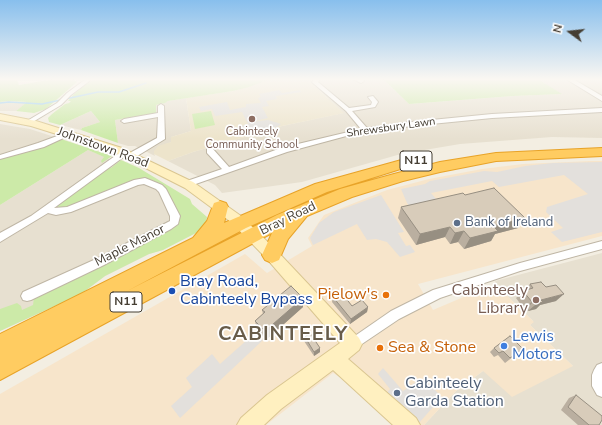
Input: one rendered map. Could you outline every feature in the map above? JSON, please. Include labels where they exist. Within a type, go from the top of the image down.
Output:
[{"type":"highway","name":"Bray Road","points":[[0,368],[321,188],[405,163],[462,152],[525,145],[602,143]]},
{"type":"highway","name":"Bray Road","points":[[0,346],[198,245],[283,219],[346,193],[399,177],[496,157],[602,152]]},
{"type":"highway","points":[[198,245],[215,224],[220,207]]},
{"type":"highway","points":[[272,255],[280,236],[302,211]]},
{"type":"street","points":[[29,122],[52,109],[64,99]]},
{"type":"street","points":[[335,99],[348,110],[366,131]]},
{"type":"street","points":[[348,110],[373,106],[375,102],[372,99]]},
{"type":"street","points":[[0,238],[34,218],[128,155],[161,140],[161,106]]},
{"type":"street","name":"Shrewsbury Lawn","points":[[187,184],[284,150],[366,131],[411,124],[492,116],[602,110]]},
{"type":"street","points":[[124,121],[161,114]]},
{"type":"street","name":"Johnstown Road","points":[[0,117],[29,122],[128,155],[187,184],[220,207],[272,255],[353,344]]},
{"type":"street","points":[[0,157],[41,145],[68,134]]},
{"type":"street","points":[[210,151],[227,169]]},
{"type":"street","name":"Maple Manor","points":[[27,296],[100,262],[175,222],[175,216],[163,191],[159,187],[145,181],[137,182],[68,210],[56,212],[46,209]]},
{"type":"street","points":[[248,425],[274,402],[395,315],[437,294],[520,267],[602,245]]},
{"type":"street","points":[[334,359],[408,425]]},
{"type":"street","points":[[602,370],[599,375],[599,386],[602,390]]},
{"type":"shaded area","points":[[186,99],[191,131],[171,137],[171,142],[157,148],[154,153],[155,156],[135,146],[128,146],[118,143],[115,120],[155,113],[156,105],[168,101]]},
{"type":"shaded area","name":"Cabinteely Community School","points":[[186,99],[329,99],[344,113],[282,126],[193,152],[168,161],[154,154],[154,151],[158,146],[171,142],[171,137],[191,131]]},
{"type":"shaded area","points":[[258,99],[277,99],[266,101],[269,106],[262,107],[268,118],[251,122],[268,120],[281,124],[277,127],[244,133],[241,126],[248,124],[242,112],[215,116],[212,109],[201,111],[199,107],[227,102],[230,110],[246,107],[246,104],[261,103]]},
{"type":"shaded area","points":[[328,99],[404,99],[409,104],[476,99],[602,99],[602,138],[552,137],[460,144],[401,154],[302,182],[222,193],[215,185],[168,161],[193,152],[282,126],[343,113]]},
{"type":"shaded area","points":[[0,102],[28,102],[16,111],[0,111]]},
{"type":"shaded area","points":[[91,111],[100,122],[82,128],[81,130],[60,125]]},
{"type":"shaded area","points":[[0,124],[30,129],[61,139],[0,158]]},
{"type":"shaded area","points":[[88,150],[126,166],[164,186],[180,217],[163,250],[149,254],[105,276],[81,294],[0,331],[0,205]]},
{"type":"shaded area","points":[[602,161],[602,236],[418,284],[433,310],[473,293],[497,286],[534,322],[530,325],[573,366],[512,397],[483,371],[456,391],[424,425],[396,425],[351,384],[333,373],[266,425],[0,425],[0,394],[245,254],[267,273],[312,246],[308,238],[324,215],[387,190],[429,179],[482,169],[523,164]]},
{"type":"shaded area","points":[[602,162],[602,232],[562,242],[551,232],[563,228],[546,212],[547,207],[588,194],[564,175],[499,187],[492,181],[431,193],[441,205],[414,212],[407,203],[401,189],[425,184],[430,181],[484,171],[497,172],[525,166],[553,163]]},
{"type":"shaded area","points":[[381,195],[404,232],[398,233],[406,246],[410,245],[415,252],[400,257],[387,242],[376,239],[367,240],[357,224],[313,245],[310,238],[319,223],[334,212]]},
{"type":"shaded area","points":[[602,253],[602,425],[424,425],[456,391],[483,371],[573,366],[530,325],[533,321],[497,286],[495,281]]},
{"type":"shaded area","points":[[256,332],[263,340],[180,418],[171,406],[192,387],[186,378],[212,354],[220,364]]},
{"type":"shaded area","points":[[383,368],[403,391],[420,379],[425,380],[442,397],[418,424],[386,394],[390,389],[378,374]]},
{"type":"green space","points":[[0,99],[58,99],[46,109],[34,113],[16,111],[27,102],[0,102]]},
{"type":"green space","points":[[70,99],[182,99],[156,105],[156,113],[115,120],[118,143],[81,130],[82,128],[100,122],[91,111],[60,125],[49,122],[48,118],[71,101],[68,101]]},
{"type":"green space","points":[[404,99],[476,99],[409,104]]},
{"type":"green space","points":[[211,111],[215,125],[195,129],[192,114]]},
{"type":"green space","points":[[61,139],[112,156],[102,163],[101,161],[104,157],[88,150],[0,205],[0,158]]},
{"type":"green space","points":[[121,160],[139,168],[190,199],[192,204],[207,217],[206,224],[198,232],[163,250],[149,254],[105,276],[81,294],[0,331],[0,309],[17,303],[21,306],[22,310],[33,305],[34,297],[180,217],[164,187],[152,180],[145,179],[135,181],[90,198],[69,208],[60,209],[57,206],[57,204]]},
{"type":"building","name":"Bank of Ireland","points":[[494,188],[525,218],[493,226],[498,231],[470,238],[464,231],[455,233],[450,227],[420,234],[401,207],[463,193],[465,195]]},
{"type":"building","points":[[541,282],[546,287],[556,285],[564,294],[541,300],[543,302],[536,304],[534,301],[532,302],[523,291],[533,288],[530,284]]},
{"type":"building","points":[[291,286],[303,298],[265,331],[255,321],[265,312],[262,310]]},
{"type":"building","points":[[341,292],[352,306],[362,300],[368,307],[351,319],[333,297]]},
{"type":"building","points":[[310,333],[320,348],[314,352],[305,337]]},
{"type":"building","points":[[510,336],[523,349],[510,358],[503,351],[499,353],[494,348]]},
{"type":"building","points":[[576,395],[602,416],[602,420],[599,425],[589,425],[568,407]]},
{"type":"waterway","points":[[0,103],[9,102],[42,104],[66,99]]},
{"type":"place","name":"Cabinteely Community School","points":[[252,119]]},
{"type":"place","name":"Bank of Ireland","points":[[457,223]]},
{"type":"place","name":"Bray Road, Cabinteely Bypass","points":[[172,291]]},
{"type":"place","name":"Pielow's","points":[[386,295]]},
{"type":"place","name":"Cabinteely Library","points":[[536,300]]},
{"type":"place","name":"Lewis Motors","points":[[504,346]]},
{"type":"place","name":"Sea & Stone","points":[[380,348]]},
{"type":"place","name":"Cabinteely Garda Station","points":[[397,393]]},
{"type":"district","name":"CABINTEELY","points":[[283,335]]}]
